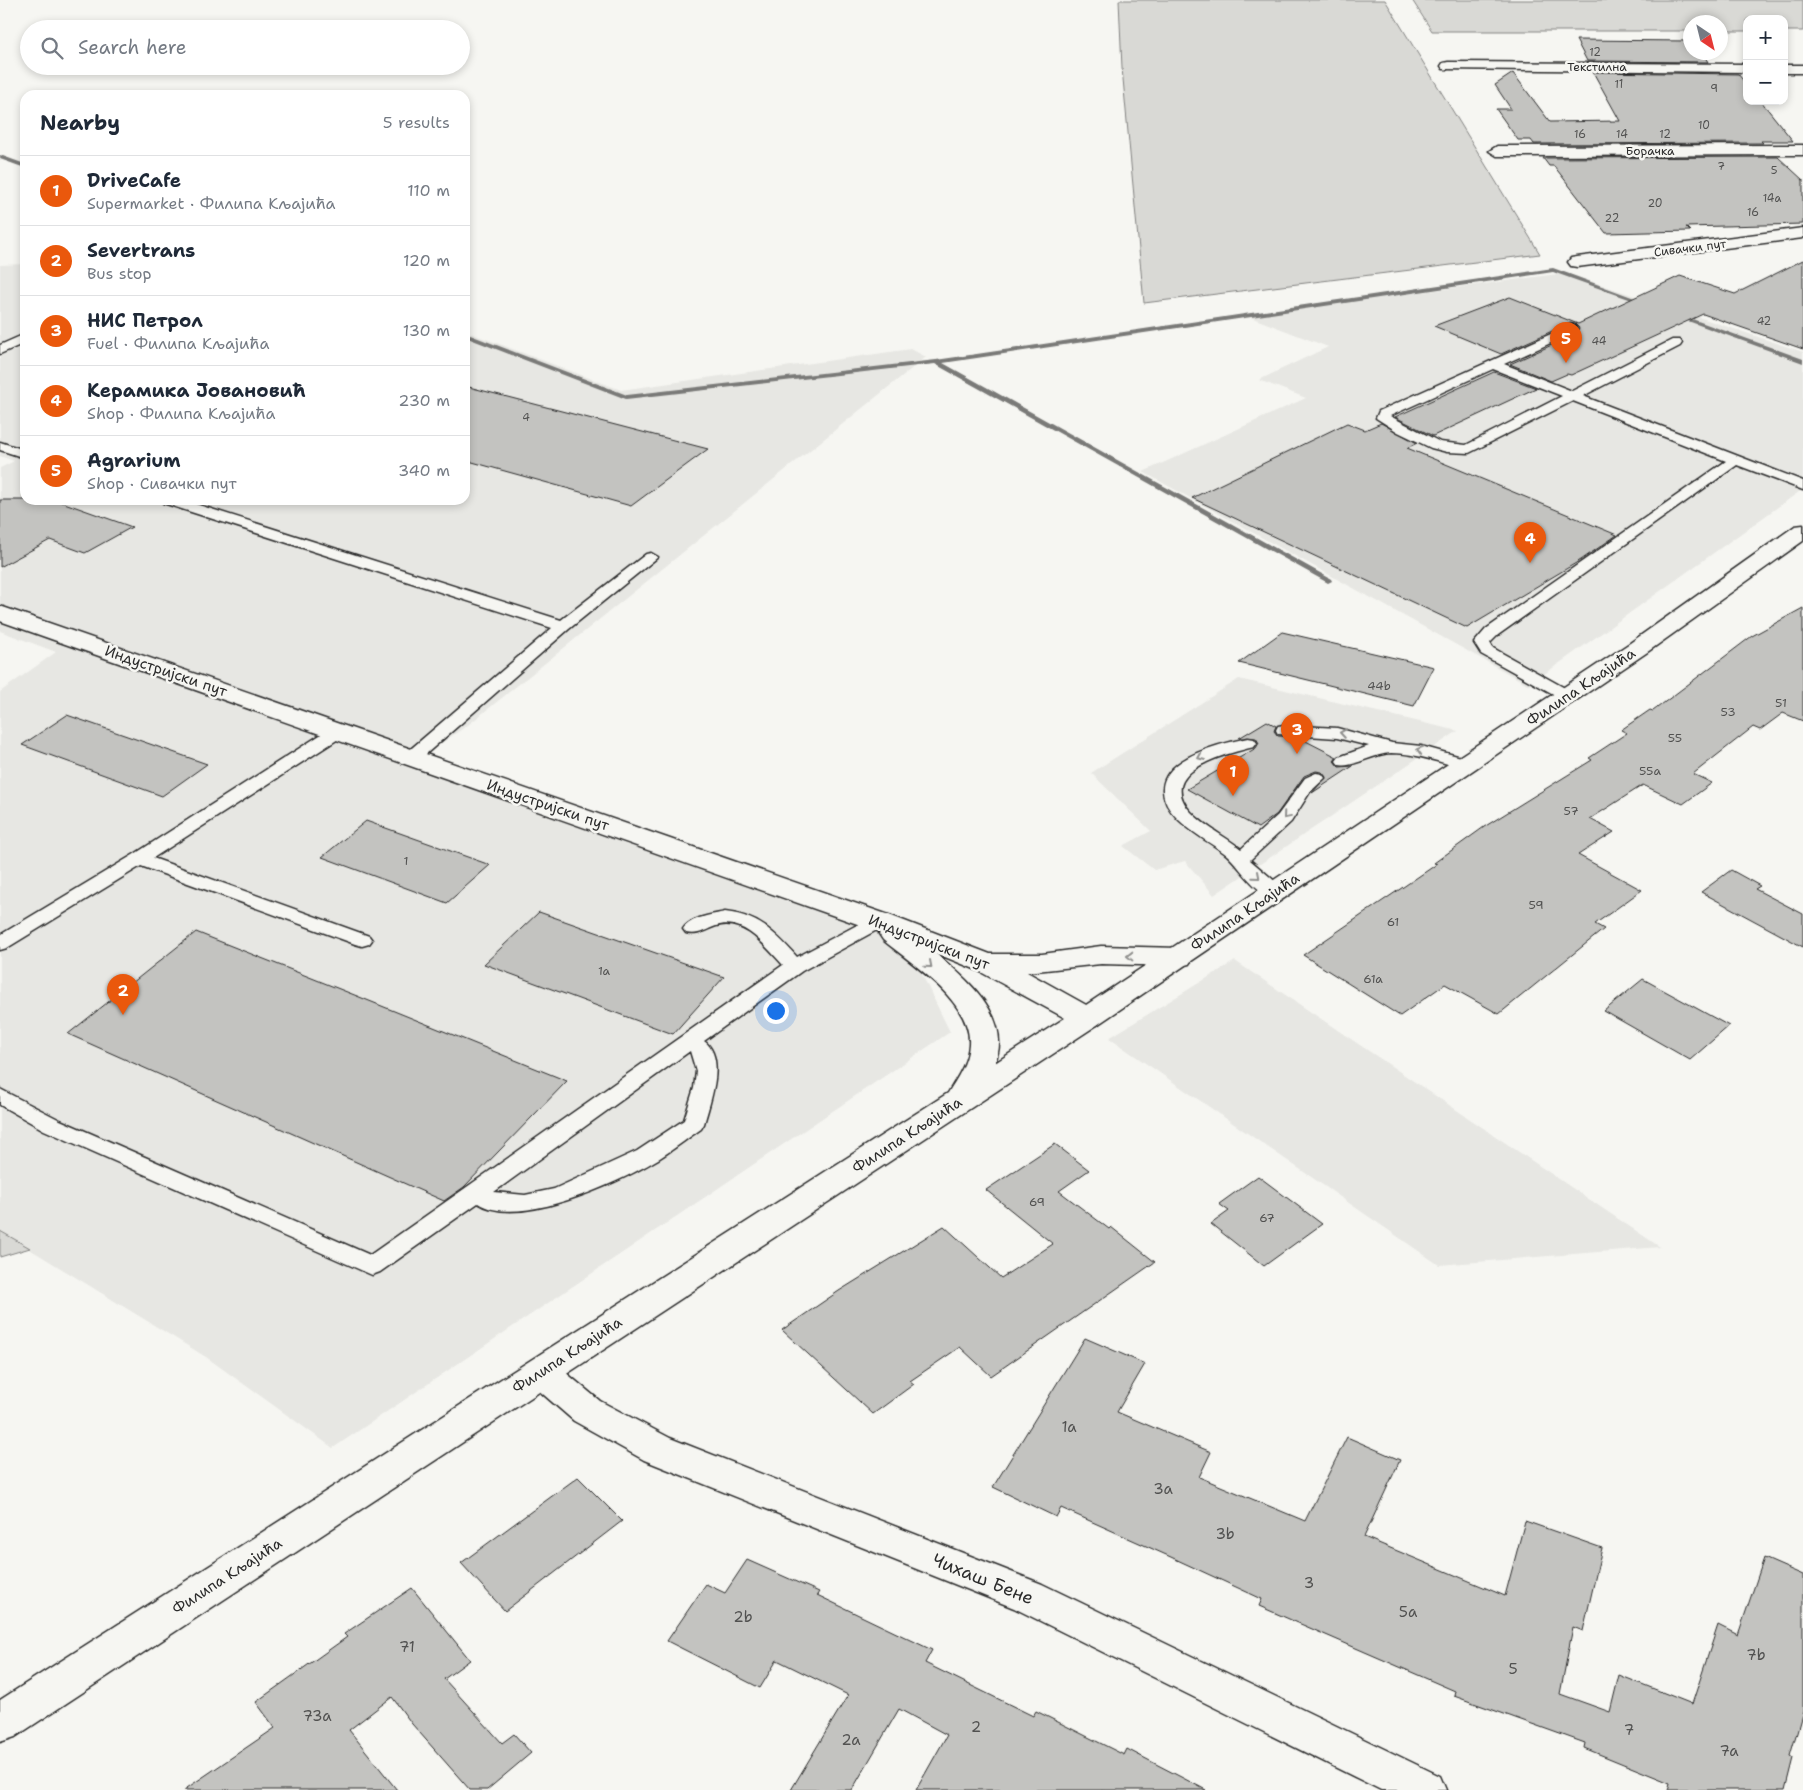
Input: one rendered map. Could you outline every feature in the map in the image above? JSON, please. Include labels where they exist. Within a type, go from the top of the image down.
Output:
[{"type":"street","name":"Текстилна","points":[[1448,66],[1743,68]]},
{"type":"street","points":[[1788,69],[1803,69]]},
{"type":"street","name":"Борачка","points":[[1497,151],[1803,150]]},
{"type":"street","name":"Сивачки пут","points":[[1577,262],[1803,233]]},
{"type":"street","name":"Филипа Кљајића","points":[[0,1723],[1087,1018],[1566,696],[1803,531]]},
{"type":"street","name":"Индустријски пут","points":[[0,613],[879,922],[987,963],[1087,1018]]},
{"type":"street","points":[[879,922],[963,993],[974,1007],[982,1024],[985,1043],[980,1064],[958,1102]]},
{"type":"street","points":[[987,963],[1042,963],[1101,956],[1179,957]]},
{"type":"street","name":"Чихаш Бене","points":[[541,1372],[587,1411],[658,1449],[1028,1596],[1425,1790]]},
{"type":"lane","points":[[1571,329],[1384,414],[1384,418],[1443,448],[1456,452],[1469,449],[1676,343]]},
{"type":"lane","points":[[0,350],[20,340]]},
{"type":"lane","points":[[1491,364],[1803,486]]},
{"type":"lane","points":[[0,446],[20,452]]},
{"type":"lane","points":[[1566,696],[1487,651],[1482,643],[1492,632],[1737,459]]},
{"type":"lane","points":[[184,505],[563,626]]},
{"type":"lane","points":[[412,757],[563,626],[651,557]]},
{"type":"lane","points":[[1284,730],[1336,732],[1356,735],[1389,748]]},
{"type":"lane","points":[[0,944],[139,859],[337,732]]},
{"type":"lane","points":[[1248,751],[1226,747],[1192,761],[1182,768],[1176,776],[1172,792],[1174,802],[1189,820],[1240,858],[1247,867],[1276,892]]},
{"type":"lane","points":[[1345,761],[1362,754],[1389,748],[1411,748],[1466,764]]},
{"type":"lane","points":[[1240,858],[1285,818],[1305,784]]},
{"type":"lane","points":[[139,859],[362,940]]},
{"type":"lane","points":[[693,929],[710,920],[734,918],[755,925],[795,966]]},
{"type":"lane","points":[[0,1096],[52,1125],[372,1266],[795,966],[879,922]]},
{"type":"lane","points":[[478,1192],[490,1200],[525,1203],[559,1196],[645,1157],[693,1124],[704,1088],[706,1071],[701,1049],[689,1040]]},
{"type":"shaded area","points":[[1119,0],[1385,0],[1540,254],[1144,303],[1122,68]]},
{"type":"shaded area","points":[[1412,0],[1803,0],[1803,31],[1788,31],[1788,15],[1743,15],[1743,31],[1728,31],[1728,15],[1683,15],[1683,31],[1432,31]]},
{"type":"shaded area","points":[[20,264],[20,505],[470,505],[470,333],[621,390],[911,349],[926,357],[468,725],[411,764],[807,898],[909,948],[950,1032],[333,1448],[206,1357],[0,1231],[0,692],[56,652],[0,631],[0,468],[14,461],[0,456],[0,265]]},
{"type":"shaded area","points":[[1566,273],[1803,352],[1803,489],[1529,685],[1143,472],[1306,398],[1259,380],[1328,347],[1245,315]]},
{"type":"shaded area","points":[[1239,679],[1458,731],[1214,895],[1185,861],[1154,870],[1123,846],[1151,831],[1091,773]]},
{"type":"shaded area","points":[[1235,961],[1660,1247],[1439,1265],[1109,1038]]},
{"type":"shaded area","points":[[0,1231],[30,1248],[0,1257]]},
{"type":"building","points":[[1576,40],[1683,41],[1683,60],[1707,60],[1708,62],[1587,61]]},
{"type":"building","points":[[1593,72],[1738,74],[1743,80],[1743,105],[1764,105],[1793,141],[1761,141],[1763,143],[1534,144],[1531,140],[1518,140],[1496,109],[1511,109],[1495,85],[1513,73],[1550,122],[1620,121]]},
{"type":"building","points":[[1778,157],[1803,180],[1803,224],[1686,227],[1690,231],[1606,233],[1554,166],[1549,166],[1543,158]]},
{"type":"building","points":[[1803,260],[1803,349],[1703,314],[1571,375],[1567,374],[1551,381],[1510,364],[1576,334],[1579,328],[1575,324],[1570,323],[1501,354],[1434,326],[1510,297],[1578,324],[1680,276],[1735,294]]},
{"type":"building","points":[[1494,372],[1536,388],[1433,436],[1395,417]]},
{"type":"building","points":[[470,387],[708,449],[631,506],[470,461]]},
{"type":"building","points":[[1347,423],[1365,430],[1381,423],[1417,443],[1407,448],[1617,535],[1581,560],[1467,628],[1192,498]]},
{"type":"building","points":[[0,500],[20,500],[20,505],[70,505],[132,527],[85,553],[50,540],[0,567]]},
{"type":"building","points":[[1803,608],[1803,721],[1783,713],[1760,730],[1753,727],[1693,774],[1712,783],[1683,804],[1643,785],[1590,819],[1614,832],[1578,855],[1642,890],[1595,924],[1604,929],[1499,1014],[1445,984],[1400,1016],[1303,955],[1437,864],[1434,863],[1484,827],[1592,760],[1589,758],[1627,733],[1621,730],[1650,710],[1653,711],[1752,636]]},
{"type":"building","points":[[1282,632],[1434,667],[1414,706],[1239,663]]},
{"type":"building","points":[[67,715],[207,764],[162,796],[22,745]]},
{"type":"building","points":[[1267,721],[1276,726],[1274,731],[1278,736],[1298,737],[1337,757],[1334,761],[1339,767],[1353,766],[1312,793],[1326,777],[1322,772],[1316,771],[1304,776],[1277,814],[1258,828],[1187,789],[1256,748],[1259,743],[1256,738],[1239,738]]},
{"type":"building","points":[[366,821],[490,865],[447,903],[322,857]]},
{"type":"building","points":[[1731,870],[1760,886],[1755,889],[1803,914],[1803,947],[1701,892]]},
{"type":"building","points":[[539,912],[724,977],[673,1034],[484,964]]},
{"type":"building","points":[[196,932],[567,1081],[464,1187],[444,1201],[68,1034]]},
{"type":"building","points":[[1643,979],[1729,1026],[1690,1060],[1604,1011]]},
{"type":"building","points":[[1055,1144],[1089,1170],[1059,1191],[1109,1229],[1111,1227],[1155,1262],[991,1376],[960,1347],[910,1381],[914,1384],[873,1414],[782,1330],[839,1291],[944,1226],[1001,1278],[1053,1244],[986,1190]]},
{"type":"building","points":[[1258,1176],[1322,1224],[1264,1266],[1211,1224],[1229,1211],[1219,1204]]},
{"type":"building","points":[[1085,1338],[1145,1364],[1117,1412],[1211,1452],[1199,1477],[1305,1521],[1347,1437],[1400,1460],[1364,1537],[1505,1596],[1525,1521],[1602,1548],[1583,1631],[1573,1627],[1560,1694],[1610,1712],[1619,1675],[1692,1704],[1718,1625],[1738,1635],[1764,1558],[1803,1575],[1803,1711],[1790,1756],[1793,1758],[1785,1790],[1668,1790],[1670,1783],[1584,1748],[1585,1743],[1454,1696],[1455,1691],[1259,1606],[1262,1599],[1173,1558],[1061,1508],[1056,1517],[993,1487]]},
{"type":"building","points":[[578,1477],[622,1521],[505,1611],[461,1563]]},
{"type":"building","points":[[747,1560],[819,1592],[817,1595],[932,1650],[925,1663],[1033,1716],[1036,1711],[1124,1755],[1127,1749],[1206,1790],[916,1790],[947,1735],[899,1709],[852,1790],[791,1790],[848,1695],[777,1660],[760,1688],[667,1641],[706,1584],[725,1593]]},
{"type":"building","points":[[412,1588],[470,1660],[444,1679],[502,1743],[514,1734],[531,1753],[487,1790],[470,1790],[412,1724],[392,1697],[349,1730],[397,1790],[184,1790],[275,1728],[256,1702],[347,1637],[344,1634]]},
{"type":"waterway","points":[[0,157],[20,164]]},
{"type":"waterway","points":[[936,362],[1553,270],[1645,303]]},
{"type":"waterway","points":[[1679,316],[1803,361]]},
{"type":"waterway","points":[[470,337],[626,397],[936,362]]},
{"type":"waterway","points":[[936,362],[1328,581]]},
{"type":"place","name":"Agrarium","points":[[1566,363]]},
{"type":"place","name":"Керамика Јовановић","points":[[1530,563]]},
{"type":"place","name":"НИС Петрол","points":[[1297,754]]},
{"type":"place","name":"DriveCafe","points":[[1233,796]]},
{"type":"place","name":"Severtrans","points":[[123,1015]]}]
